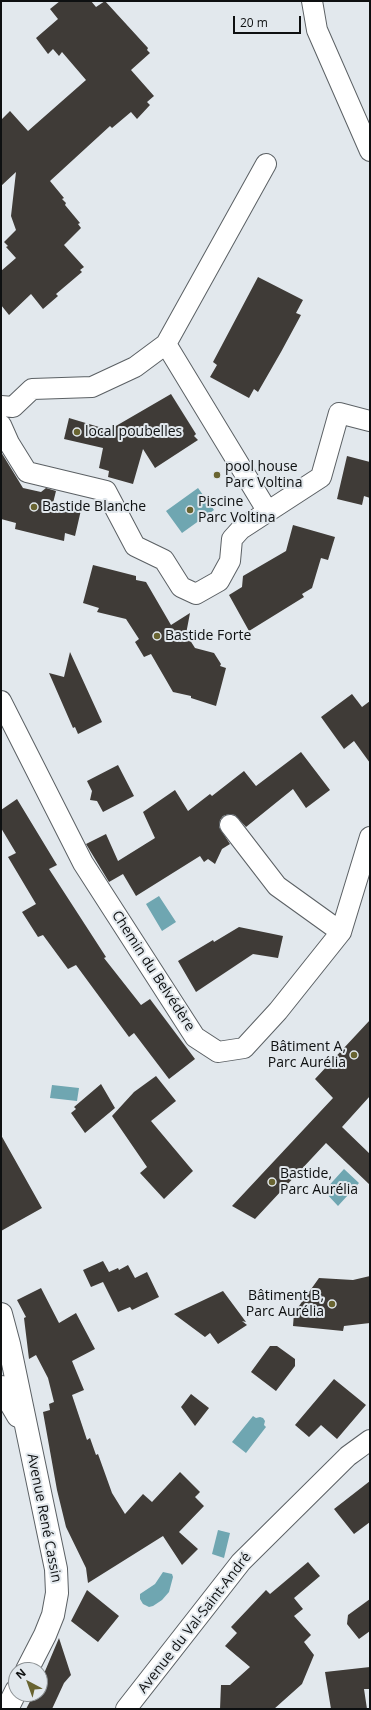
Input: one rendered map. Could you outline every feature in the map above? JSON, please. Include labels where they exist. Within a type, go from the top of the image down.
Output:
[{"type":"street","points":[[312,1],[316,30],[370,151]]},
{"type":"street","points":[[1,406],[13,407],[32,389],[92,387],[135,367],[166,344],[266,164]]},
{"type":"street","points":[[166,344],[268,512]]},
{"type":"street","points":[[1,425],[9,442],[27,472],[106,491],[135,546],[164,560],[181,587],[196,594],[220,581],[230,561],[232,539],[241,529],[321,477],[339,413],[370,421]]},
{"type":"street","name":"Chemin du Belvédère","points":[[1,701],[83,863],[195,1037],[218,1052],[244,1048],[278,1011],[341,932],[370,837]]},
{"type":"street","points":[[230,825],[277,886],[341,932]]},
{"type":"street","name":"Avenue René Cassin","points":[[1,1314],[9,1344],[56,1569],[57,1593],[53,1615],[31,1662]]},
{"type":"street","name":"Avenue René Cassin","points":[[1,1387],[27,1432]]},
{"type":"street","name":"Avenue du Val-Saint-André","points":[[126,1709],[241,1562],[348,1456],[370,1440]]},
{"type":"water","name":"Piscine Parc Voltina","points":[[198,488],[214,510],[182,533],[166,511]]},
{"type":"water","points":[[159,896],[176,922],[162,931],[146,904]]},
{"type":"water","points":[[52,1085],[79,1088],[77,1101],[50,1098]]},
{"type":"water","points":[[344,1169],[359,1183],[338,1206],[324,1191]]},
{"type":"water","points":[[253,1416],[256,1418],[263,1418],[265,1421],[264,1425],[266,1427],[246,1453],[232,1442]]},
{"type":"water","points":[[218,1530],[230,1533],[224,1558],[212,1554]]},
{"type":"water","points":[[163,1572],[172,1574],[173,1577],[169,1592],[162,1600],[153,1606],[149,1607],[143,1604],[140,1599],[140,1594],[155,1584]]},
{"type":"building","points":[[60,1],[91,1],[96,7],[105,1],[148,48],[147,50],[150,53],[131,70],[154,96],[147,102],[150,105],[137,119],[131,112],[112,128],[110,126],[50,181],[64,198],[62,199],[66,203],[65,205],[80,223],[78,224],[81,228],[64,245],[84,267],[80,270],[82,272],[56,294],[58,296],[43,309],[31,294],[9,315],[1,305],[1,271],[16,258],[6,247],[8,246],[4,242],[16,230],[11,216],[16,172],[1,186],[1,120],[10,111],[28,131],[86,80],[62,52],[59,56],[53,49],[48,54],[36,38],[58,19],[50,9]]},
{"type":"building","points":[[258,277],[303,300],[296,313],[301,315],[281,352],[258,392],[254,389],[249,398],[210,377],[217,365],[213,362]]},
{"type":"building","points":[[171,394],[196,434],[194,436],[198,440],[155,468],[143,449],[133,484],[108,477],[109,471],[99,468],[103,448],[64,439],[69,418],[109,430]]},
{"type":"building","name":"Bastide Blanche","points":[[1,452],[23,488],[41,492],[46,488],[56,491],[53,503],[81,510],[75,536],[65,533],[64,541],[15,529],[16,523],[1,519]]},
{"type":"building","points":[[347,456],[370,462],[370,498],[364,496],[362,505],[337,499]]},
{"type":"building","points":[[293,525],[335,537],[328,560],[321,558],[312,588],[302,594],[304,597],[249,631],[229,595],[242,587],[243,576],[286,551]]},
{"type":"building","name":"Bastide Forte","points":[[93,565],[136,576],[136,580],[146,582],[171,625],[190,613],[186,634],[195,648],[214,653],[221,664],[220,666],[226,668],[216,706],[191,698],[191,696],[173,692],[151,654],[144,657],[135,642],[139,639],[126,619],[97,612],[99,608],[83,603]]},
{"type":"building","points":[[70,652],[102,722],[78,734],[75,727],[73,728],[49,673],[64,677]]},
{"type":"building","points":[[352,694],[362,707],[370,701],[370,763],[354,741],[344,749],[321,717]]},
{"type":"building","points":[[301,752],[330,790],[306,808],[293,789],[246,827],[235,815],[229,814],[223,816],[220,820],[219,827],[230,844],[222,849],[215,864],[208,859],[204,862],[200,856],[136,896],[123,874],[109,882],[86,844],[106,834],[118,861],[155,838],[143,812],[175,790],[188,811],[210,794],[212,796],[244,771],[256,786]]},
{"type":"building","points":[[118,765],[134,796],[103,812],[97,801],[90,800],[92,791],[87,781]]},
{"type":"building","points":[[17,799],[57,865],[49,869],[106,957],[104,958],[141,1005],[150,999],[195,1059],[169,1079],[134,1033],[129,1037],[76,965],[68,969],[43,935],[38,937],[22,912],[36,904],[8,857],[16,853],[1,828],[1,810]]},
{"type":"building","points":[[239,927],[283,936],[278,958],[253,954],[196,992],[178,961],[213,940],[214,942]]},
{"type":"building","points":[[370,1020],[370,1096],[342,1127],[370,1154],[370,1185],[326,1143],[255,1219],[232,1206],[333,1098],[315,1079]]},
{"type":"building","points":[[156,1076],[176,1101],[151,1121],[193,1171],[164,1199],[140,1173],[147,1167],[112,1116],[134,1092]]},
{"type":"building","points":[[101,1084],[115,1108],[85,1133],[71,1113],[76,1109],[74,1107]]},
{"type":"building","points":[[1,1135],[42,1208],[1,1231]]},
{"type":"building","points":[[103,1261],[109,1272],[118,1268],[119,1270],[128,1265],[135,1278],[147,1272],[159,1297],[132,1310],[130,1307],[118,1312],[103,1282],[91,1287],[83,1270]]},
{"type":"building","name":"Bâtiment B, Parc Aurélia","points":[[370,1276],[370,1323],[344,1326],[343,1331],[293,1326],[294,1313],[319,1278],[353,1280]]},
{"type":"building","points":[[41,1288],[59,1323],[76,1313],[95,1349],[72,1361],[84,1390],[72,1395],[87,1440],[90,1438],[96,1455],[98,1454],[112,1493],[125,1514],[143,1494],[152,1502],[180,1472],[200,1492],[195,1497],[204,1506],[179,1532],[198,1549],[182,1565],[163,1536],[88,1583],[86,1568],[66,1527],[57,1490],[43,1412],[50,1410],[49,1404],[54,1402],[48,1378],[36,1355],[29,1359],[24,1318],[26,1317],[17,1300]]},
{"type":"building","points":[[223,1291],[246,1322],[242,1321],[247,1325],[218,1344],[210,1333],[205,1337],[174,1314]]},
{"type":"building","points":[[270,1346],[277,1346],[295,1359],[295,1366],[276,1391],[251,1372]]},
{"type":"building","points":[[334,1379],[366,1405],[337,1439],[321,1425],[309,1437],[295,1425]]},
{"type":"building","points":[[191,1394],[209,1408],[195,1426],[181,1407]]},
{"type":"building","points":[[370,1481],[370,1522],[354,1534],[334,1509]]},
{"type":"building","points":[[308,1562],[320,1576],[294,1598],[303,1609],[294,1616],[311,1635],[304,1642],[314,1655],[302,1684],[274,1709],[220,1709],[221,1685],[230,1685],[250,1667],[225,1646],[237,1633],[231,1627],[266,1590],[270,1594]]},
{"type":"building","points":[[87,1590],[119,1616],[98,1642],[71,1621]]},
{"type":"building","points":[[370,1599],[370,1631],[359,1639],[347,1624],[348,1615]]},
{"type":"building","points":[[59,1638],[71,1675],[64,1683],[52,1709],[26,1709],[30,1702],[48,1702],[48,1664]]},
{"type":"building","points":[[370,1667],[370,1689],[364,1689],[367,1709],[331,1709],[325,1672]]},
{"type":"place","name":"local poubelles","points":[[77,432]]},
{"type":"place","name":"pool house Parc Voltina","points":[[217,475]]},
{"type":"place","name":"Bastide Blanche","points":[[34,507]]},
{"type":"place","name":"Piscine Parc Voltina","points":[[190,510]]},
{"type":"place","name":"Bastide Forte","points":[[157,636]]},
{"type":"place","name":"Bâtiment A, Parc Aurélia","points":[[354,1055]]},
{"type":"place","name":"Bastide, Parc Aurélia","points":[[272,1182]]},
{"type":"place","name":"Bâtiment B, Parc Aurélia","points":[[332,1304]]}]
